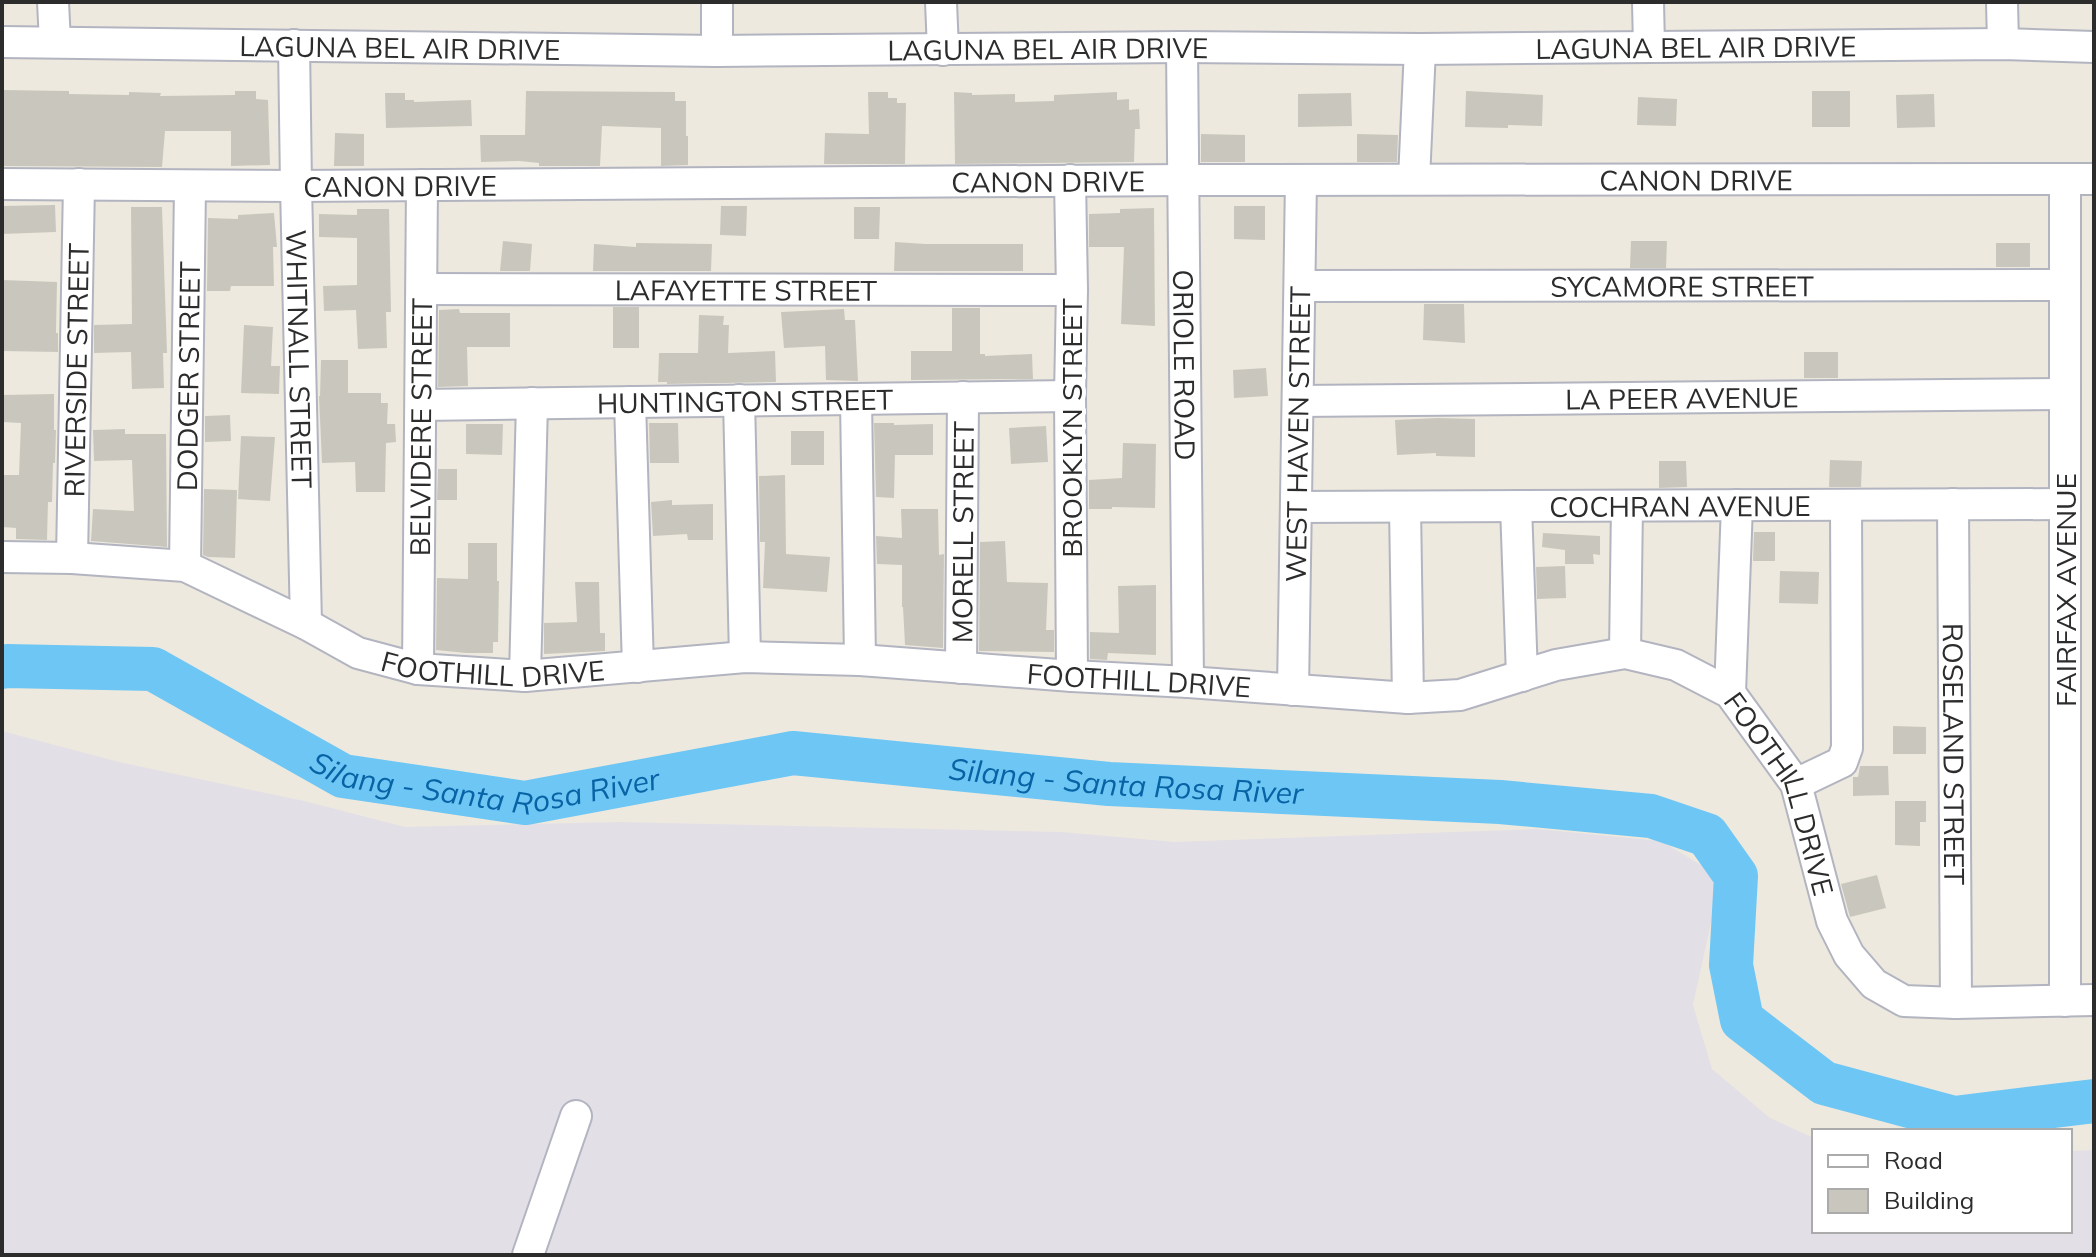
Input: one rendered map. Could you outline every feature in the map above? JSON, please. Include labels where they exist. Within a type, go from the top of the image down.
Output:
[{"type":"street","points":[[53,2],[55,42]]},
{"type":"street","points":[[717,2],[717,51]]},
{"type":"street","points":[[941,2],[943,50]]},
{"type":"street","points":[[1648,2],[1649,47]]},
{"type":"street","points":[[2002,2],[2003,44]]},
{"type":"street","name":"LAGUNA BEL AIR DRIVE","points":[[2,42],[717,51],[2003,44],[2094,47]]},
{"type":"street","name":"WHITNALL STREET","points":[[294,45],[306,624]]},
{"type":"street","name":"ORIOLE ROAD","points":[[1182,47],[1188,682]]},
{"type":"street","points":[[1414,179],[1420,49]]},
{"type":"street","name":"CANON DRIVE","points":[[2,184],[296,186],[1070,180],[2080,179]]},
{"type":"street","name":"FAIRFAX AVENUE","points":[[2080,179],[2065,285],[2065,504],[2080,1000]]},
{"type":"street","name":"BROOKLYN STREET","points":[[1070,180],[1072,676]]},
{"type":"street","name":"WEST HAVEN STREET","points":[[1293,690],[1301,180]]},
{"type":"street","name":"RIVERSIDE STREET","points":[[72,558],[79,184]]},
{"type":"street","name":"BELVIDERE STREET","points":[[418,669],[422,185]]},
{"type":"street","name":"DODGER STREET","points":[[185,566],[190,186]]},
{"type":"street","name":"SYCAMORE STREET","points":[[1300,286],[2065,285]]},
{"type":"street","name":"LAFAYETTE STREET","points":[[422,289],[1072,290]]},
{"type":"street","name":"LA PEER AVENUE","points":[[1298,401],[2065,394]]},
{"type":"street","name":"HUNTINGTON STREET","points":[[421,405],[1070,396]]},
{"type":"street","name":"MORELL STREET","points":[[961,668],[963,397]]},
{"type":"street","points":[[856,399],[860,660]]},
{"type":"street","points":[[739,400],[745,657]]},
{"type":"street","points":[[630,402],[638,667]]},
{"type":"street","points":[[525,676],[532,403]]},
{"type":"street","name":"ROSELAND STREET","points":[[1953,504],[1956,1003]]},
{"type":"street","name":"COCHRAN AVENUE","points":[[1296,507],[2065,504]]},
{"type":"street","points":[[1730,693],[1737,505]]},
{"type":"street","points":[[1796,784],[1842,762],[1847,748],[1846,505]]},
{"type":"street","points":[[1516,506],[1522,676]]},
{"type":"street","points":[[1625,653],[1627,506]]},
{"type":"street","points":[[1405,507],[1408,698]]},
{"type":"street","name":"FOOTHILL DRIVE","points":[[2,557],[72,558],[185,566],[306,624],[358,653],[418,669],[525,676],[745,657],[860,660],[1408,698],[1460,695],[1556,665],[1625,653],[1676,665],[1730,693],[1796,784],[1832,921],[1849,955],[1874,984],[1904,1001],[2080,1000]]},
{"type":"street","points":[[528,1255],[576,1116]]},
{"type":"shaded area","points":[[2,731],[119,762],[304,801],[405,827],[621,822],[1061,832],[1175,842],[1537,829],[1661,841],[1721,877],[1693,1005],[1712,1069],[1770,1118],[1812,1137],[1812,1233],[2072,1233],[2072,1151],[2094,1150],[2094,1255],[2,1255]]},
{"type":"building","points":[[2,90],[69,91],[69,94],[161,93],[160,96],[235,95],[235,91],[256,91],[256,99],[268,100],[270,165],[231,166],[231,131],[165,131],[162,167],[2,166]]},
{"type":"building","points":[[526,91],[675,92],[675,101],[686,101],[688,165],[661,166],[661,128],[602,126],[600,166],[481,162],[480,135],[525,135]]},
{"type":"building","points":[[1466,91],[1543,95],[1542,126],[1465,127]]},
{"type":"building","points":[[1812,91],[1850,91],[1850,127],[1812,127]]},
{"type":"building","points":[[868,92],[888,92],[888,98],[897,98],[897,103],[906,103],[905,164],[824,164],[825,133],[869,134]]},
{"type":"building","points":[[954,92],[972,95],[1015,94],[1015,102],[1054,101],[1054,95],[1117,92],[1117,100],[1129,99],[1129,110],[1139,109],[1140,129],[1135,129],[1134,162],[955,164]]},
{"type":"building","points":[[385,93],[405,93],[405,100],[414,102],[471,100],[472,126],[386,128]]},
{"type":"building","points":[[1351,93],[1352,126],[1298,127],[1298,94]]},
{"type":"building","points":[[1934,94],[1935,127],[1897,128],[1896,95]]},
{"type":"building","points":[[1638,97],[1677,99],[1676,126],[1637,125]]},
{"type":"building","points":[[335,133],[364,134],[364,166],[334,166]]},
{"type":"building","points":[[1201,134],[1245,135],[1245,162],[1201,162]]},
{"type":"building","points":[[1357,134],[1398,135],[1397,162],[1357,162]]},
{"type":"building","points":[[55,205],[56,232],[2,234],[2,206]]},
{"type":"building","points":[[721,206],[747,206],[746,236],[720,235]]},
{"type":"building","points":[[1234,206],[1265,206],[1265,240],[1234,239]]},
{"type":"building","points":[[131,207],[162,207],[167,353],[163,353],[164,388],[132,389],[131,352],[94,353],[94,325],[132,324]]},
{"type":"building","points":[[854,207],[880,207],[879,239],[854,239]]},
{"type":"building","points":[[1154,208],[1155,326],[1121,324],[1124,247],[1089,247],[1089,214]]},
{"type":"building","points":[[357,209],[389,209],[391,312],[386,312],[387,348],[358,349],[356,310],[324,311],[323,286],[357,285],[357,238],[319,237],[319,214],[357,215]]},
{"type":"building","points":[[274,213],[277,247],[273,247],[274,286],[231,286],[230,291],[207,291],[208,218],[238,219],[238,215]]},
{"type":"building","points":[[503,241],[532,244],[530,271],[500,271]]},
{"type":"building","points":[[1631,241],[1667,241],[1666,268],[1630,268]]},
{"type":"building","points":[[895,242],[1023,244],[1023,271],[894,271]]},
{"type":"building","points":[[636,243],[712,244],[711,271],[593,271],[594,244],[636,247]]},
{"type":"building","points":[[1996,243],[2030,243],[2030,267],[1996,267]]},
{"type":"building","points":[[2,280],[57,282],[58,352],[2,351]]},
{"type":"building","points":[[1424,304],[1464,304],[1465,343],[1423,340]]},
{"type":"building","points":[[613,307],[639,307],[639,348],[613,348]]},
{"type":"building","points":[[952,308],[980,308],[980,354],[1032,354],[1033,379],[911,380],[911,351],[952,351]]},
{"type":"building","points":[[459,309],[460,313],[510,313],[510,347],[467,347],[468,386],[438,387],[439,310]]},
{"type":"building","points":[[844,309],[845,320],[855,320],[858,381],[826,380],[825,346],[784,348],[781,312]]},
{"type":"building","points":[[699,315],[724,316],[723,325],[729,325],[728,353],[775,351],[776,382],[658,382],[659,353],[698,353]]},
{"type":"building","points":[[244,325],[273,327],[271,366],[280,366],[279,394],[241,393]]},
{"type":"building","points":[[1804,352],[1838,352],[1838,378],[1804,378]]},
{"type":"building","points":[[321,360],[348,360],[348,393],[381,393],[381,403],[388,403],[387,424],[395,424],[396,442],[386,443],[385,492],[356,492],[355,462],[322,463]]},
{"type":"building","points":[[1266,368],[1268,396],[1234,398],[1233,370]]},
{"type":"building","points":[[54,394],[55,463],[52,502],[48,502],[47,540],[16,539],[16,528],[2,527],[2,475],[19,475],[21,423],[2,422],[2,395]]},
{"type":"building","points":[[230,415],[231,441],[205,442],[205,416]]},
{"type":"building","points":[[1475,419],[1475,457],[1436,456],[1436,453],[1397,455],[1395,420]]},
{"type":"building","points":[[649,423],[678,423],[679,463],[650,463]]},
{"type":"building","points":[[874,423],[933,424],[933,455],[895,455],[894,498],[876,497]]},
{"type":"building","points":[[466,424],[503,424],[502,455],[466,454]]},
{"type":"building","points":[[1046,426],[1048,462],[1011,464],[1009,428]]},
{"type":"building","points":[[125,429],[125,434],[166,434],[167,547],[91,541],[93,509],[134,511],[132,460],[94,461],[93,430]]},
{"type":"building","points":[[791,431],[824,431],[824,465],[791,465]]},
{"type":"building","points":[[241,436],[275,437],[270,501],[238,499]]},
{"type":"building","points":[[1123,443],[1156,444],[1155,508],[1089,509],[1089,480],[1122,478]]},
{"type":"building","points":[[1830,460],[1862,461],[1861,487],[1829,487]]},
{"type":"building","points":[[1659,461],[1686,461],[1687,487],[1659,488]]},
{"type":"building","points":[[438,469],[457,469],[457,500],[437,500]]},
{"type":"building","points":[[785,475],[786,554],[830,557],[827,592],[763,588],[765,542],[760,542],[759,476]]},
{"type":"building","points":[[204,489],[237,490],[235,558],[203,555]]},
{"type":"building","points":[[672,500],[672,505],[713,504],[713,540],[688,540],[687,534],[653,536],[651,502]]},
{"type":"building","points":[[901,509],[938,509],[939,555],[944,554],[943,648],[905,645],[902,565],[877,564],[876,536],[902,538]]},
{"type":"building","points":[[1754,532],[1775,532],[1775,561],[1753,561]]},
{"type":"building","points":[[1543,533],[1600,536],[1600,555],[1593,554],[1594,564],[1565,564],[1565,550],[1542,547]]},
{"type":"building","points":[[1005,541],[1007,582],[1048,583],[1046,630],[1054,630],[1054,652],[979,651],[980,542]]},
{"type":"building","points":[[468,543],[497,543],[498,642],[493,642],[493,653],[436,650],[437,578],[468,579]]},
{"type":"building","points":[[1565,566],[1566,598],[1537,599],[1536,567]]},
{"type":"building","points":[[1780,571],[1819,572],[1818,604],[1779,603]]},
{"type":"building","points":[[575,582],[599,582],[600,633],[605,633],[605,651],[544,654],[544,623],[577,622]]},
{"type":"building","points":[[1156,585],[1156,655],[1108,653],[1107,660],[1090,659],[1090,632],[1119,633],[1118,586]]},
{"type":"building","points":[[1893,726],[1926,727],[1926,754],[1893,754]]},
{"type":"building","points":[[1860,766],[1888,766],[1889,795],[1853,796],[1853,777],[1858,777]]},
{"type":"building","points":[[1895,801],[1926,801],[1926,822],[1920,822],[1920,846],[1895,845]]},
{"type":"building","points":[[1877,875],[1886,908],[1850,917],[1841,884]]},
{"type":"waterway","name":"Silang - Santa Rosa River","points":[[2,667],[153,669],[343,776],[525,803],[793,753],[1109,784],[1500,802],[1651,816],[1707,835],[1736,876],[1731,965],[1742,1020],[1824,1083],[1954,1118],[2094,1101]]}]
